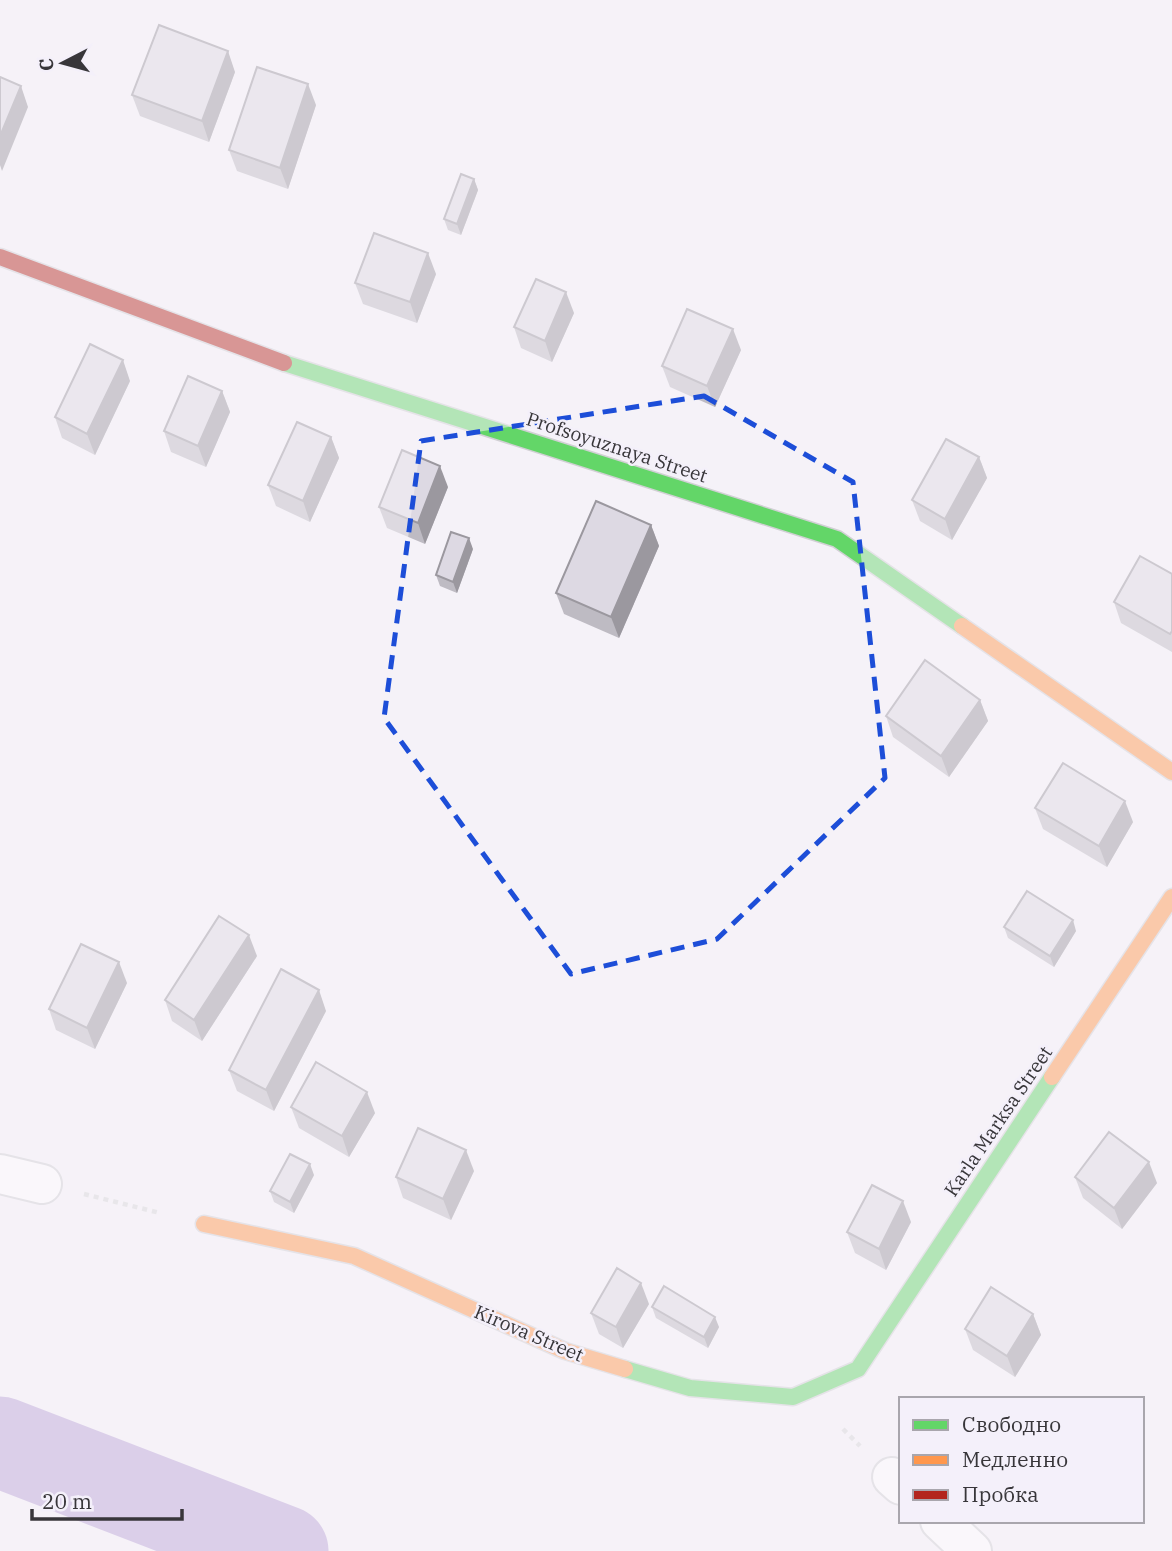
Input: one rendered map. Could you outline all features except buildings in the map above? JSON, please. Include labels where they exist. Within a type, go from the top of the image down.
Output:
[{"type":"street","name":"Profsoyuznaya Street","points":[[0,257],[251,353],[837,539],[1172,772]]},
{"type":"street","name":"Karla Marksa Street","points":[[858,1369],[1172,897]]},
{"type":"street","points":[[0,1174],[42,1184]]},
{"type":"street","name":"Kirova Street","points":[[204,1224],[354,1256],[565,1351],[690,1388],[793,1397],[858,1369]]},
{"type":"street","points":[[942,1523],[972,1551]]},
{"type":"path","points":[[42,1184],[204,1224]]},
{"type":"highlighted area","points":[[704,396],[853,482],[885,778],[717,939],[571,974],[384,718],[421,441]]},
{"type":"waterway","points":[[0,1442],[283,1551]]},
{"type":"traffic: fast","points":[[284,363],[837,539],[962,626]]},
{"type":"traffic: fast","points":[[625,1369],[690,1388],[793,1397],[858,1369],[1052,1077]]},
{"type":"traffic: slow","points":[[962,626],[1172,772]]},
{"type":"traffic: slow","points":[[1052,1077],[1172,897]]},
{"type":"traffic: slow","points":[[204,1224],[354,1256],[565,1351],[625,1369]]},
{"type":"traffic: jam","points":[[0,257],[284,363]]}]
